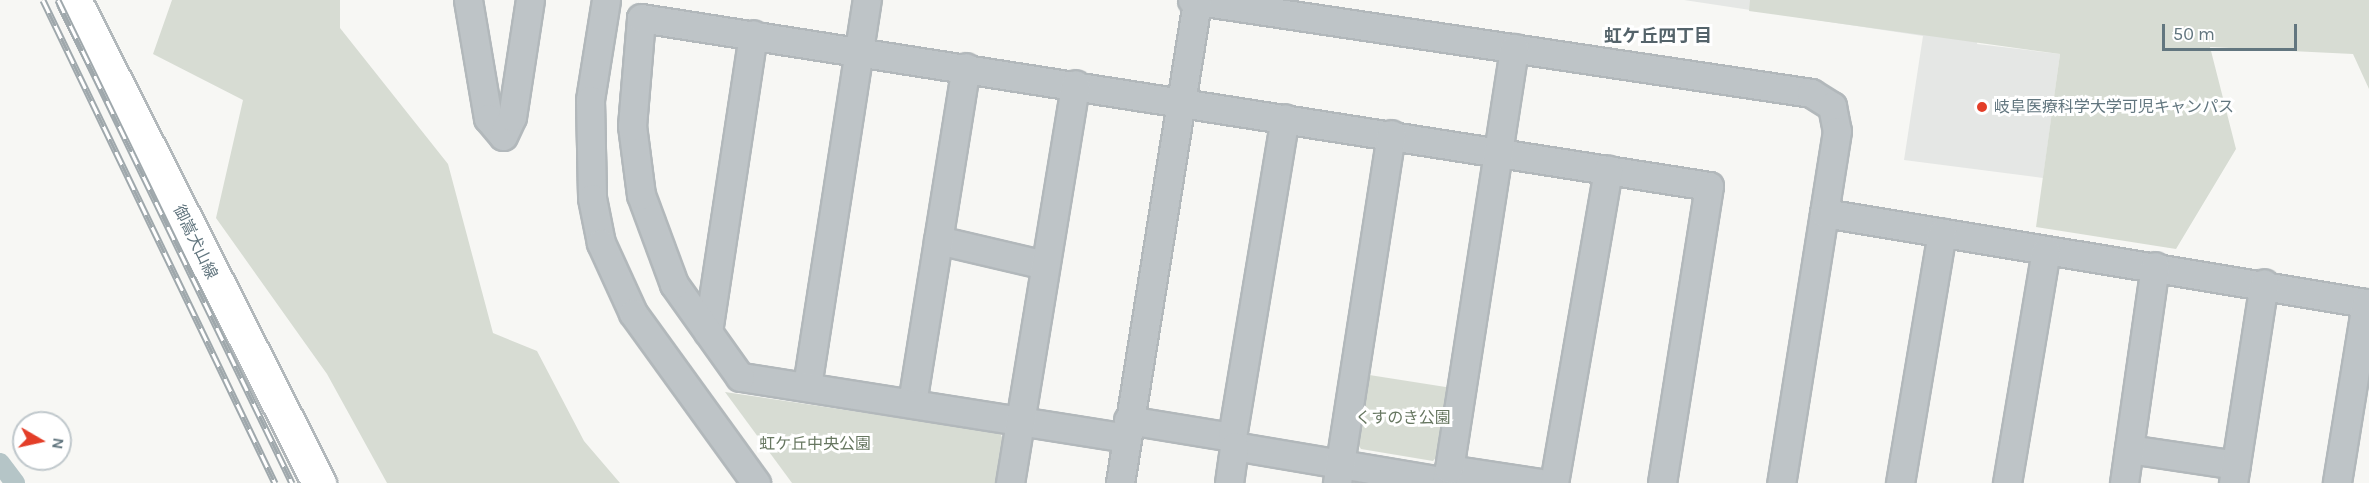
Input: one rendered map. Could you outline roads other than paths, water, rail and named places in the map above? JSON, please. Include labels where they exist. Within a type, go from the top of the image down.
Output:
[{"type":"main road","name":"御嵩犬山線","points":[[74,0],[319,483]]},
{"type":"street","points":[[468,0],[488,118],[503,136],[512,117],[530,0]]},
{"type":"street","points":[[606,0],[590,100],[590,180],[601,243],[633,313],[756,483]]},
{"type":"street","points":[[807,386],[867,0]]},
{"type":"street","points":[[1120,483],[1195,0],[1811,93],[1832,106],[1837,131],[1781,483]]},
{"type":"street","points":[[1541,483],[1339,474],[1233,442],[1127,429],[1020,420],[740,377],[674,284],[641,195],[632,126],[641,18],[1075,84],[1709,186],[1662,483]]},
{"type":"street","points":[[708,333],[753,34]]},
{"type":"street","points":[[1447,478],[1514,48]]},
{"type":"street","points":[[912,403],[966,67]]},
{"type":"street","points":[[1010,483],[1075,84]]},
{"type":"street","points":[[1228,483],[1285,118]]},
{"type":"street","points":[[1339,474],[1390,134]]},
{"type":"street","points":[[1554,483],[1608,170]]},
{"type":"street","points":[[1824,213],[2264,284],[2366,303],[2337,483]]},
{"type":"street","points":[[1900,483],[1942,232]]},
{"type":"street","points":[[938,240],[1045,265]]},
{"type":"street","points":[[2007,483],[2046,250]]},
{"type":"street","points":[[2124,483],[2155,266]]},
{"type":"street","points":[[2129,449],[2235,474],[2264,284]]},
{"type":"waterway","points":[[0,463],[15,483]]},
{"type":"railway","points":[[43,0],[275,483]]},
{"type":"railway","points":[[58,0],[292,483]]},
{"type":"place","name":"岐阜医療科学大学可児キャンパス","points":[[1982,107]]},
{"type":"district","name":"虹ケ丘四丁目","points":[[1658,36]]},
{"type":"park label","name":"くすのき公園","points":[[1403,418]]},
{"type":"park label","name":"虹ケ丘中央公園","points":[[815,444]]}]
